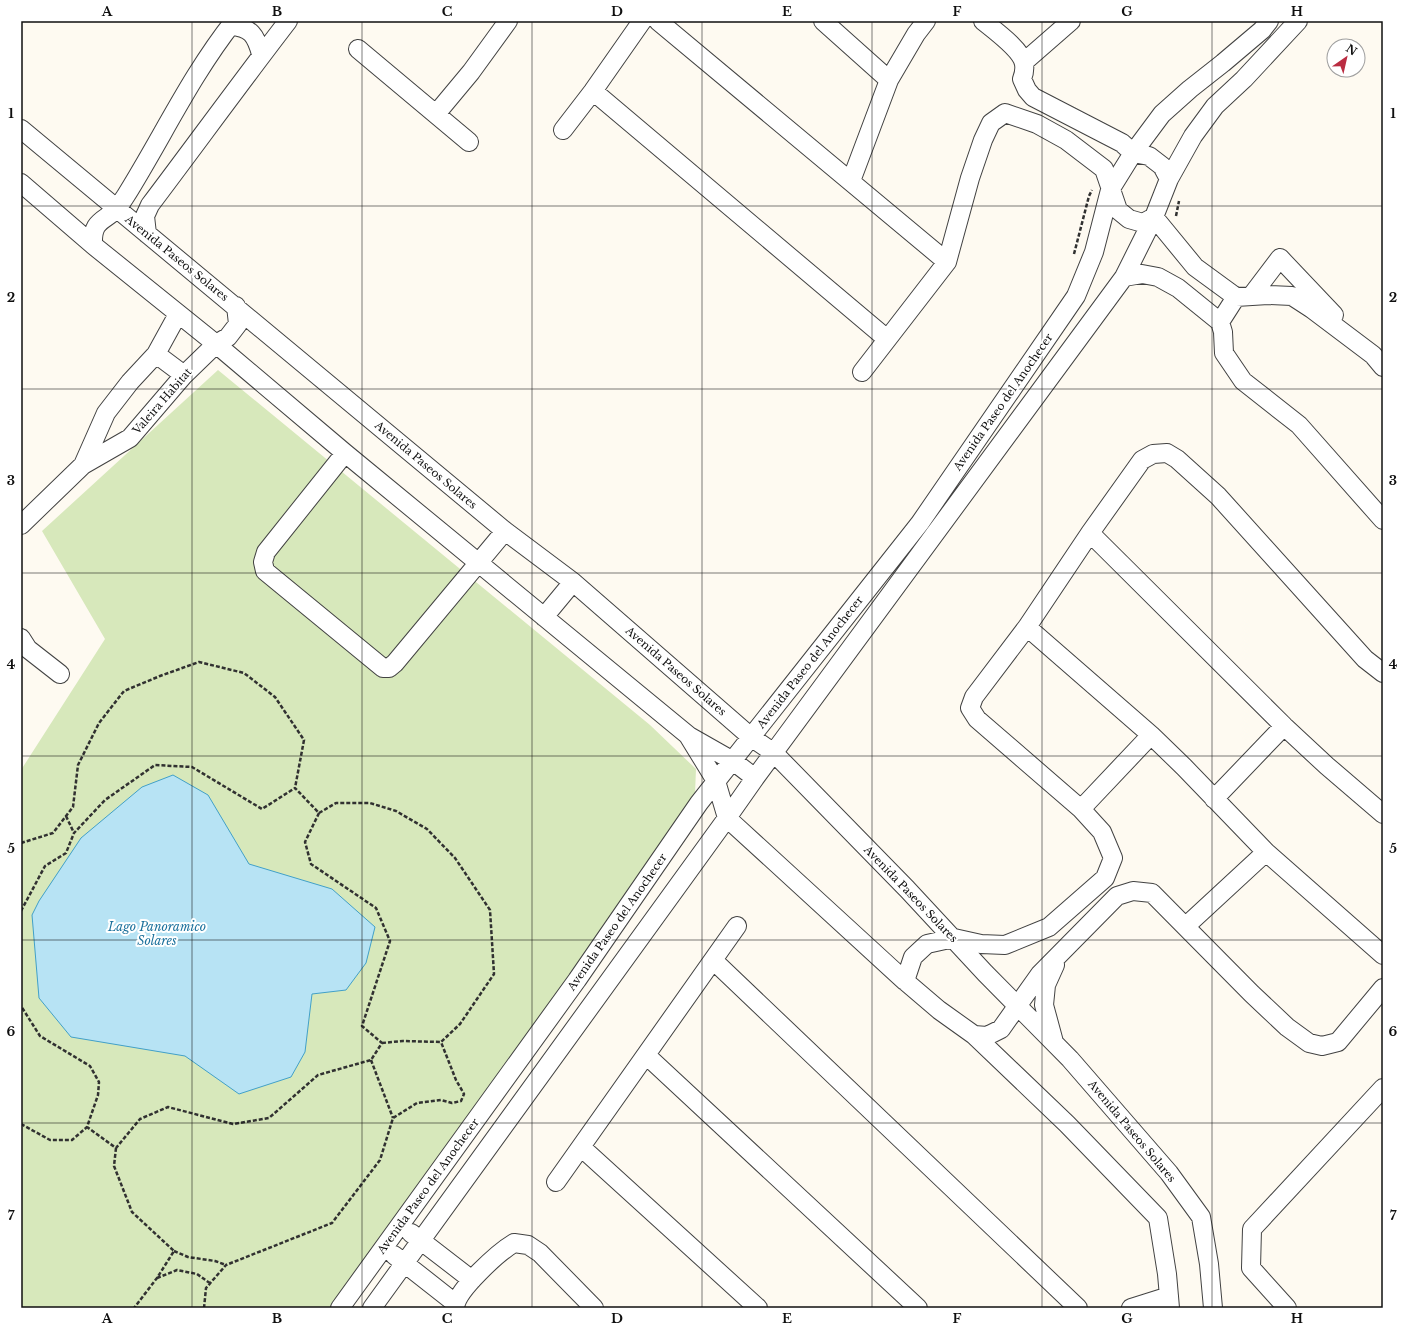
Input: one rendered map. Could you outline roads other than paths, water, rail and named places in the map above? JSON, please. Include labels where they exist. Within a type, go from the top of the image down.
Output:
[{"type":"street","points":[[147,234],[145,216],[150,205],[261,54],[288,21]]},
{"type":"street","points":[[436,114],[471,72],[508,21]]},
{"type":"street","points":[[563,130],[593,91],[642,21]]},
{"type":"street","points":[[658,21],[947,262]]},
{"type":"street","points":[[823,21],[889,80]]},
{"type":"street","points":[[851,181],[889,80],[916,34],[926,21]]},
{"type":"street","points":[[984,21],[1010,44],[1024,62],[1025,71],[1022,79],[1027,90],[1033,97],[1122,143],[1132,153],[1149,156],[1162,166],[1169,179]]},
{"type":"street","points":[[1024,62],[1071,21]]},
{"type":"street","name":"Avenida Paseo del Anochecer","points":[[340,1308],[577,980],[699,803],[920,523],[1076,296],[1094,252],[1110,190],[1132,153],[1162,114],[1190,89],[1229,59],[1262,30],[1269,21]]},
{"type":"street","name":"Avenida Paseo del Anochecer","points":[[372,1308],[755,778],[1124,277],[1154,217],[1169,179],[1192,136],[1215,106],[1244,79],[1298,21]]},
{"type":"street","points":[[93,245],[93,234],[96,226],[104,217],[117,209],[143,168],[198,72],[233,23],[252,33],[258,43],[261,54]]},
{"type":"street","points":[[358,48],[469,142]]},
{"type":"street","points":[[593,91],[887,339]]},
{"type":"street","points":[[862,372],[947,262],[970,178],[983,140],[991,123],[1005,113],[1037,124],[1066,140],[1104,169],[1118,210],[1129,219],[1143,222],[1154,217],[1195,267],[1244,296],[1292,296],[1312,309],[1378,361]]},
{"type":"street","points":[[1066,140],[1075,118]]},
{"type":"street","name":"Avenida Paseos Solares","points":[[21,129],[236,306],[505,531],[573,582],[751,736],[774,753],[908,889],[1070,1059],[1169,1173],[1201,1217],[1209,1264],[1213,1308]]},
{"type":"street","points":[[21,182],[93,245],[216,344],[345,453],[689,736],[733,761],[755,778]]},
{"type":"street","points":[[1220,322],[1280,258],[1378,361]]},
{"type":"street","points":[[1124,277],[1142,274],[1158,277],[1178,288],[1220,322],[1223,332],[1224,353],[1242,381],[1299,425],[1383,520]]},
{"type":"street","name":"Valeira Habitat","points":[[21,525],[83,465],[130,438],[184,375],[216,344],[228,337],[238,324],[236,306]]},
{"type":"street","name":"Valeira Habitat","points":[[83,465],[106,413],[130,382],[156,354],[178,314]]},
{"type":"street","points":[[156,354],[184,375]]},
{"type":"street","points":[[345,453],[266,552],[263,562],[265,571],[383,668],[389,668],[395,663],[505,531]]},
{"type":"street","points":[[905,980],[913,957],[927,944],[954,938],[981,944],[1005,945],[1049,927],[1105,878],[1114,858],[1102,832],[1081,809],[977,719],[970,708],[974,697],[1027,627],[1090,533],[1142,460],[1153,454],[1167,453],[1177,459],[1218,496],[1365,659],[1383,673]]},
{"type":"street","points":[[1090,533],[1284,726],[1327,766],[1383,814]]},
{"type":"street","points":[[544,617],[573,582]]},
{"type":"street","points":[[1027,627],[1151,736],[1266,852],[1383,954]]},
{"type":"street","points":[[21,638],[28,649],[60,674]]},
{"type":"street","points":[[1214,799],[1284,726]]},
{"type":"street","points":[[689,736],[716,781],[727,818],[939,1010],[974,1035],[1067,1124],[1158,1218],[1170,1302],[1131,1308]]},
{"type":"street","points":[[1081,809],[1151,736]]},
{"type":"street","points":[[1186,926],[1266,852]]},
{"type":"street","points":[[974,1035],[987,1036],[1001,1029],[1040,974],[1117,896],[1133,890],[1152,892],[1264,1005],[1287,1026],[1309,1043],[1322,1046],[1338,1042],[1383,988]]},
{"type":"street","points":[[556,1182],[737,926]]},
{"type":"street","points":[[1054,1043],[1044,1005],[1046,985],[1059,956]]},
{"type":"street","points":[[713,960],[1078,1308]]},
{"type":"street","points":[[646,1055],[918,1308]]},
{"type":"street","points":[[1287,1308],[1251,1268],[1252,1229],[1383,1088]]},
{"type":"street","points":[[581,1147],[758,1308]]},
{"type":"street","points":[[399,1226],[420,1240],[472,1280]]},
{"type":"street","points":[[384,1247],[455,1306],[472,1280],[503,1250],[514,1243],[528,1245],[540,1253],[582,1304]]},
{"type":"water","name":"Lago Panoramico Solares","points":[[173,775],[208,795],[249,864],[332,889],[375,927],[366,963],[346,990],[312,994],[305,1052],[291,1077],[239,1094],[185,1056],[71,1037],[39,998],[32,915],[39,901],[81,838],[142,787]]}]
